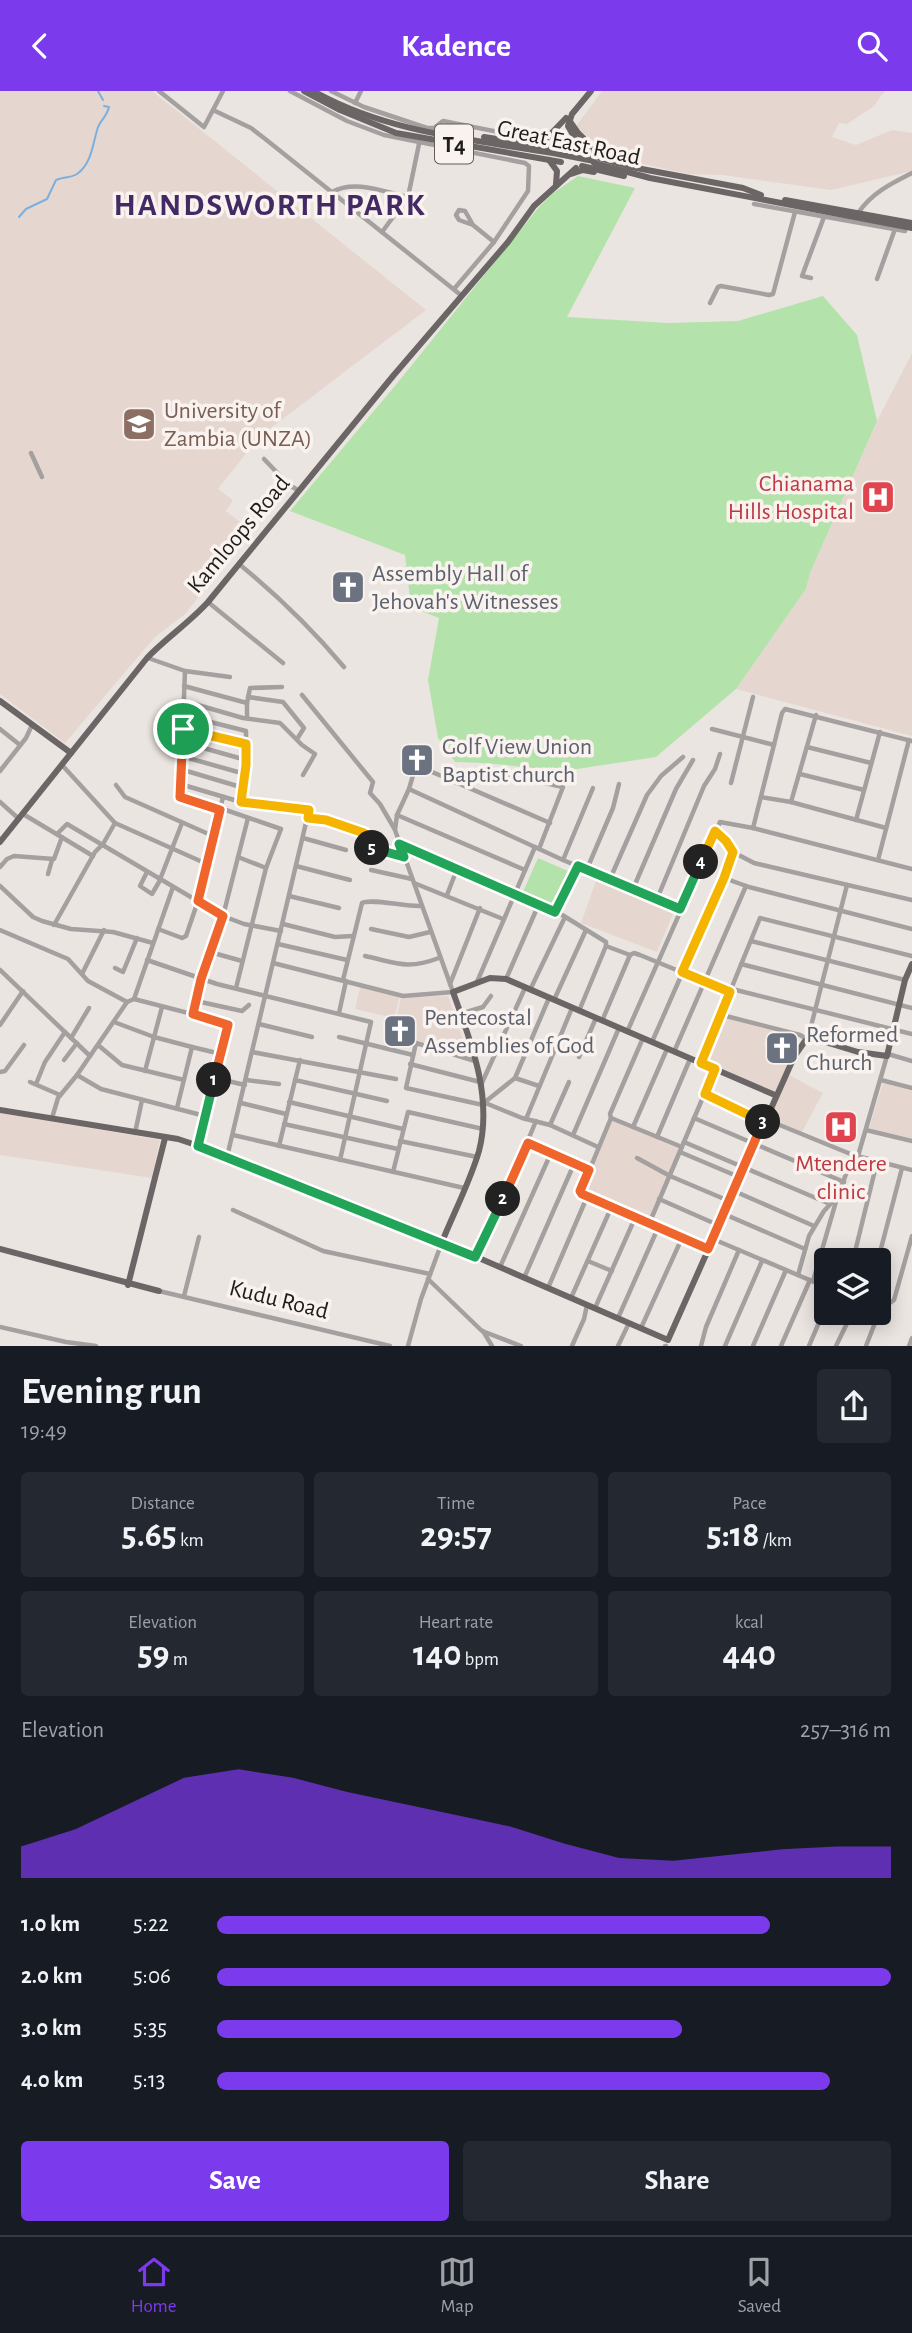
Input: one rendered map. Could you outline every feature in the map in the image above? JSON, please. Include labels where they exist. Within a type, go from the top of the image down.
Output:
[{"type":"main road","name":"Great East Road","points":[[304,91],[349,115],[426,130],[563,146]]},
{"type":"main road","name":"Great East Road","points":[[313,91],[349,115]]},
{"type":"main road","points":[[542,143],[589,91]]},
{"type":"main road","points":[[561,163],[570,169],[579,167],[586,158],[585,149],[570,131],[567,118]]},
{"type":"main road","points":[[556,185],[562,173],[559,155],[567,118]]},
{"type":"main road","points":[[567,118],[606,159]]},
{"type":"main road","name":"Great East Road","points":[[368,119],[406,129],[553,154],[909,226]]},
{"type":"main road","name":"Great East Road","points":[[368,119],[380,128],[421,138],[542,157],[561,163]]},
{"type":"main road","points":[[563,146],[571,141],[577,142]]},
{"type":"main road","name":"Great East Road","points":[[585,149],[593,156],[684,178],[743,188],[762,197]]},
{"type":"main road","points":[[542,157],[555,167],[556,185]]},
{"type":"main road","name":"Great East Road","points":[[579,167],[742,199],[762,197],[858,213],[909,226]]},
{"type":"main road","name":"Kamloops Road","points":[[0,842],[147,658],[208,602],[538,201],[579,167]]},
{"type":"main road","points":[[569,175],[583,170],[614,174]]},
{"type":"main road","points":[[0,701],[71,753]]},
{"type":"main road","points":[[56,742],[70,745],[80,742]]},
{"type":"main road","points":[[56,742],[62,758],[60,767]]},
{"type":"main road","points":[[0,1110],[164,1137],[198,1146],[442,1242],[641,1328],[666,1344],[793,1057],[808,1039],[880,1057],[888,1055],[912,964]]},
{"type":"main road","points":[[442,1242],[477,1157],[484,1103],[475,1061],[453,992],[494,977],[506,979],[775,1095]]},
{"type":"main road","points":[[127,1283],[164,1137]]},
{"type":"main road","points":[[127,1283],[164,1137]]},
{"type":"main road","name":"Kudu Road","points":[[0,1251],[159,1291]]},
{"type":"main road","points":[[132,1267],[135,1279],[159,1291]]},
{"type":"street","points":[[159,91],[204,127],[223,91]]},
{"type":"street","points":[[290,91],[349,115],[384,135],[529,166],[528,191],[494,242],[454,289]]},
{"type":"street","points":[[331,91],[355,103],[427,128],[434,128],[443,121],[542,143]]},
{"type":"street","points":[[349,115],[361,91]]},
{"type":"street","points":[[213,110],[251,128],[462,296]]},
{"type":"street","points":[[382,232],[408,197],[419,144]]},
{"type":"street","points":[[858,213],[875,193],[912,173]]},
{"type":"street","points":[[332,193],[341,187],[352,186],[408,197]]},
{"type":"street","points":[[754,204],[905,231],[909,226]]},
{"type":"street","points":[[710,303],[721,286],[773,294],[795,212]]},
{"type":"street","points":[[511,217],[520,225]]},
{"type":"street","points":[[811,278],[802,276],[824,217]]},
{"type":"street","points":[[473,225],[494,242]]},
{"type":"street","points":[[877,279],[895,229]]},
{"type":"street","points":[[31,453],[42,477]]},
{"type":"street","points":[[264,459],[288,484],[299,491]]},
{"type":"street","points":[[239,564],[259,579],[317,635],[344,667]]},
{"type":"street","points":[[208,602],[283,663]]},
{"type":"street","points":[[147,658],[185,671],[230,677]]},
{"type":"street","points":[[185,671],[181,798],[280,827],[266,867],[236,988]]},
{"type":"street","points":[[184,686],[248,700],[283,702],[303,728],[297,740]]},
{"type":"street","points":[[247,718],[251,688],[282,687]]},
{"type":"street","points":[[302,695],[372,781],[370,793],[395,828]]},
{"type":"street","points":[[731,783],[753,697]]},
{"type":"street","points":[[184,701],[283,725],[315,754],[303,775]]},
{"type":"street","points":[[753,828],[782,713],[785,709],[816,715],[911,741],[878,860]]},
{"type":"street","points":[[183,715],[246,731],[241,802]]},
{"type":"street","points":[[791,802],[816,715]]},
{"type":"street","points":[[0,771],[32,725]]},
{"type":"street","points":[[0,729],[20,745]]},
{"type":"street","points":[[183,729],[246,744]]},
{"type":"street","points":[[712,729],[774,745]]},
{"type":"street","points":[[856,820],[880,732]]},
{"type":"street","points":[[182,742],[246,760]]},
{"type":"street","points":[[807,747],[871,763]]},
{"type":"street","points":[[657,899],[720,754]]},
{"type":"street","points":[[0,756],[7,762]]},
{"type":"street","points":[[181,756],[245,774]]},
{"type":"street","points":[[610,879],[647,795],[661,776],[683,757]]},
{"type":"street","points":[[633,889],[676,789],[693,760]]},
{"type":"street","points":[[60,767],[115,823],[207,864]]},
{"type":"street","points":[[273,963],[403,996],[453,992],[395,828],[397,815],[409,789],[415,767],[550,823]]},
{"type":"street","points":[[180,769],[244,788]]},
{"type":"street","points":[[477,982],[525,870],[550,823],[563,787],[486,770]]},
{"type":"street","points":[[800,774],[864,790]]},
{"type":"street","points":[[180,784],[241,802],[309,810],[227,1157]]},
{"type":"street","points":[[587,869],[613,808],[619,784]]},
{"type":"street","points":[[116,785],[125,797],[214,836]]},
{"type":"street","points":[[563,860],[593,788]]},
{"type":"street","points":[[409,789],[563,860],[680,909]]},
{"type":"street","points":[[158,929],[185,938],[198,901],[223,797]]},
{"type":"street","points":[[761,797],[791,802],[886,828]]},
{"type":"street","points":[[0,803],[93,856]]},
{"type":"street","points":[[397,815],[525,870]]},
{"type":"street","points":[[193,1014],[201,979],[223,916],[248,818]]},
{"type":"street","points":[[308,818],[326,820],[363,832],[365,847],[404,857]]},
{"type":"street","points":[[627,1032],[715,831],[722,822],[911,868],[912,861]]},
{"type":"street","points":[[54,925],[115,823]]},
{"type":"street","points":[[147,872],[140,886],[152,894],[182,823]]},
{"type":"street","points":[[48,874],[59,835],[67,824],[223,916],[281,931]]},
{"type":"street","points":[[715,831],[733,852],[754,863],[912,900]]},
{"type":"street","points":[[303,838],[345,850]]},
{"type":"street","points":[[399,844],[515,893],[565,917],[606,942],[526,1119]]},
{"type":"street","points":[[652,1042],[733,852]]},
{"type":"street","points":[[0,867],[6,859],[14,856],[52,860]]},
{"type":"street","points":[[238,857],[266,867]]},
{"type":"street","points":[[296,866],[350,880]]},
{"type":"street","points":[[555,912],[578,866]]},
{"type":"street","points":[[447,895],[457,869]]},
{"type":"street","points":[[371,870],[413,881],[503,919]]},
{"type":"street","points":[[724,878],[912,929]]},
{"type":"street","points":[[722,1015],[808,1039],[847,885]]},
{"type":"street","points":[[0,886],[36,919],[74,930],[104,930],[153,943]]},
{"type":"street","points":[[674,1052],[746,886]]},
{"type":"street","points":[[134,999],[173,887]]},
{"type":"street","points":[[289,896],[339,908]]},
{"type":"street","points":[[339,1013],[353,936],[364,901],[421,906]]},
{"type":"street","points":[[506,979],[538,906]]},
{"type":"street","points":[[450,984],[480,908]]},
{"type":"street","points":[[410,1064],[481,1083],[565,917]]},
{"type":"street","points":[[701,1063],[760,918],[912,956]]},
{"type":"street","points":[[283,923],[335,937],[353,936]]},
{"type":"street","points":[[371,929],[409,937],[430,932]]},
{"type":"street","points":[[0,930],[68,960],[88,981],[127,1002]]},
{"type":"street","points":[[82,974],[104,930]]},
{"type":"street","points":[[484,1103],[515,1078],[586,930]]},
{"type":"street","points":[[115,968],[123,972],[137,939]]},
{"type":"street","points":[[751,941],[908,979]]},
{"type":"street","points":[[278,944],[348,960]]},
{"type":"street","points":[[606,946],[630,955],[634,953],[731,991],[912,1034]]},
{"type":"street","points":[[210,952],[242,961]]},
{"type":"street","points":[[579,1057],[630,955]]},
{"type":"street","points":[[365,956],[410,966],[439,958]]},
{"type":"street","points":[[147,960],[201,979],[371,1022],[340,1160]]},
{"type":"street","points":[[741,964],[912,1008]]},
{"type":"street","points":[[0,970],[90,1056]]},
{"type":"street","points":[[0,1025],[23,991]]},
{"type":"street","points":[[460,1014],[483,1007],[491,996]]},
{"type":"street","points":[[52,1119],[60,1095],[77,1075],[127,1002],[134,999],[228,1023],[198,1146]]},
{"type":"street","points":[[196,1001],[242,1011],[249,1005]]},
{"type":"street","points":[[145,1071],[162,1007]]},
{"type":"street","points":[[71,1038],[89,1008]]},
{"type":"street","points":[[114,1022],[154,1037],[221,1053]]},
{"type":"street","points":[[259,1024],[312,1037]]},
{"type":"street","points":[[573,1135],[619,1028]]},
{"type":"street","points":[[36,1084],[45,1062],[65,1033]]},
{"type":"street","points":[[390,1035],[475,1061]]},
{"type":"street","points":[[339,1037],[413,1055]]},
{"type":"street","points":[[643,1038],[580,1191],[611,1208],[708,1249]]},
{"type":"street","points":[[64,1060],[76,1043]]},
{"type":"street","points":[[416,1043],[406,1088],[484,1103],[550,1125],[598,1147]]},
{"type":"street","points":[[0,1072],[5,1072],[24,1045]]},
{"type":"street","points":[[98,1045],[122,1065],[184,1080]]},
{"type":"street","points":[[177,1108],[192,1047]]},
{"type":"street","points":[[633,1127],[667,1049]]},
{"type":"street","points":[[252,1052],[396,1079]]},
{"type":"street","points":[[781,1346],[812,1280],[838,1197],[866,1130],[888,1055],[912,1061]]},
{"type":"street","points":[[657,1137],[690,1059]]},
{"type":"street","points":[[279,1146],[300,1060]]},
{"type":"street","points":[[649,1224],[715,1069]]},
{"type":"street","points":[[77,1075],[100,1089],[205,1116]]},
{"type":"street","points":[[215,1078],[279,1084]]},
{"type":"street","points":[[515,1078],[539,1086]]},
{"type":"street","points":[[295,1080],[387,1101]]},
{"type":"street","points":[[881,1080],[912,1088]]},
{"type":"street","points":[[30,1081],[60,1095]]},
{"type":"street","points":[[550,1125],[569,1082]]},
{"type":"street","points":[[705,1094],[856,1156],[912,1170]]},
{"type":"street","points":[[135,1133],[142,1100]]},
{"type":"street","points":[[289,1102],[403,1129]]},
{"type":"street","points":[[241,1103],[286,1114]]},
{"type":"street","points":[[393,1172],[407,1113],[482,1129]]},
{"type":"street","points":[[611,1118],[682,1147],[744,1167],[830,1204]]},
{"type":"street","points":[[694,1118],[844,1182]]},
{"type":"street","points":[[475,1257],[536,1121]]},
{"type":"street","points":[[284,1124],[398,1149]]},
{"type":"street","points":[[866,1130],[912,1141]]},
{"type":"street","points":[[233,1135],[464,1188]]},
{"type":"street","points":[[400,1141],[477,1157]]},
{"type":"street","points":[[528,1143],[589,1170]]},
{"type":"street","points":[[682,1147],[739,1177]]},
{"type":"street","points":[[499,1267],[551,1153]]},
{"type":"street","points":[[637,1158],[670,1176],[729,1201]]},
{"type":"street","points":[[856,1248],[877,1162]]},
{"type":"street","points":[[524,1278],[574,1164]]},
{"type":"street","points":[[881,1248],[902,1168]]},
{"type":"street","points":[[733,1190],[814,1226]]},
{"type":"street","points":[[548,1288],[587,1197]]},
{"type":"street","points":[[798,1275],[814,1226],[838,1197]]},
{"type":"street","points":[[659,1199],[718,1225]]},
{"type":"street","points":[[570,1298],[611,1208]]},
{"type":"street","points":[[233,1210],[323,1251],[429,1276],[482,1331],[492,1346]]},
{"type":"street","points":[[723,1214],[805,1249]]},
{"type":"street","points":[[595,1308],[635,1218]]},
{"type":"street","points":[[618,1318],[658,1228]]},
{"type":"street","points":[[891,1302],[910,1252],[912,1235]]},
{"type":"street","points":[[184,1296],[199,1237]]},
{"type":"street","points":[[641,1328],[682,1238]]},
{"type":"street","points":[[712,1238],[812,1280]]},
{"type":"street","points":[[408,1346],[442,1242]]},
{"type":"street","points":[[701,1346],[706,1327],[739,1250]]},
{"type":"street","points":[[588,1261],[612,1271]]},
{"type":"street","points":[[725,1346],[762,1261]]},
{"type":"street","points":[[753,1346],[786,1270]]},
{"type":"street","name":"Kudu Road","points":[[159,1291],[390,1346]]},
{"type":"street","points":[[572,1346],[587,1305]]},
{"type":"street","points":[[618,1346],[629,1323]]},
{"type":"street","points":[[809,1346],[818,1325]]},
{"type":"street","points":[[836,1346],[846,1325]]},
{"type":"street","points":[[866,1346],[874,1325]]},
{"type":"street","points":[[0,1327],[96,1346]]},
{"type":"street","points":[[482,1331],[521,1346]]},
{"type":"street","points":[[909,1346],[912,1338]]},
{"type":"shaded area","name":"University of Zambia (UNZA)","points":[[0,91],[152,91],[426,310],[259,437],[218,489],[233,500],[226,511],[251,531],[185,614],[154,638],[65,743],[0,694]]},
{"type":"shaded area","points":[[602,91],[885,91],[873,107],[847,124],[839,123],[832,137],[856,145],[892,130],[912,133],[912,171],[831,190],[722,175],[688,174],[618,158],[576,126]]},
{"type":"shaded area","name":"Chianama Hills Hospital","points":[[912,353],[912,736],[736,689],[806,589],[810,573],[877,421]]},
{"type":"shaded area","points":[[598,875],[675,909],[657,952],[581,923]]},
{"type":"shaded area","points":[[361,984],[400,995],[394,1018],[355,1009]]},
{"type":"shaded area","points":[[448,996],[468,1054],[393,1034],[401,997]]},
{"type":"shaded area","points":[[722,1014],[773,1028],[764,1044],[790,1062],[785,1073],[823,1093],[802,1132],[765,1116],[774,1094],[700,1062]]},
{"type":"shaded area","points":[[883,1083],[912,1091],[912,1139],[869,1128]]},
{"type":"shaded area","points":[[0,1113],[160,1140],[152,1178],[0,1155]]},
{"type":"shaded area","points":[[612,1117],[681,1145],[648,1223],[581,1192],[586,1169]]},
{"type":"green space","points":[[578,176],[635,188],[567,317],[668,323],[738,321],[823,296],[857,335],[877,421],[810,573],[806,589],[736,689],[656,757],[564,771],[455,762],[438,738],[428,680],[439,618],[411,607],[405,555],[290,511],[539,207]]},
{"type":"green space","points":[[538,858],[568,871],[550,907],[522,894]]},
{"type":"waterway","points":[[98,91],[103,100]]},
{"type":"waterway","points":[[19,217],[26,209],[47,199],[56,180],[75,175],[86,165],[98,127],[109,107],[104,106]]},
{"type":"place","name":"University of Zambia (UNZA)","points":[[139,424]]},
{"type":"place","name":"Chianama Hills Hospital","points":[[878,497]]},
{"type":"place","name":"Assembly Hall of Jehovah's Witnesses","points":[[348,587]]},
{"type":"place","name":"Golf View Union Baptist church","points":[[417,760]]},
{"type":"place","name":"Pentecostal Assemblies of God","points":[[400,1031]]},
{"type":"place","name":"Reformed Church","points":[[782,1048]]},
{"type":"place","name":"Mtendere clinic","points":[[841,1127]]},
{"type":"district","name":"HANDSWORTH PARK","points":[[270,204]]},
{"type":"route","points":[[183,729],[246,744],[241,802],[309,810],[308,818],[326,820],[364,833],[365,847],[404,857],[399,844],[555,912],[578,866],[680,909],[715,831],[726,841],[733,852],[682,972],[730,992],[701,1063],[715,1069],[705,1094],[764,1121],[708,1249],[582,1194],[580,1191],[589,1170],[528,1143],[495,1219],[475,1257],[198,1146],[228,1025],[226,1022],[193,1014],[201,979],[223,916],[198,901],[220,810],[180,797],[183,729]]}]
